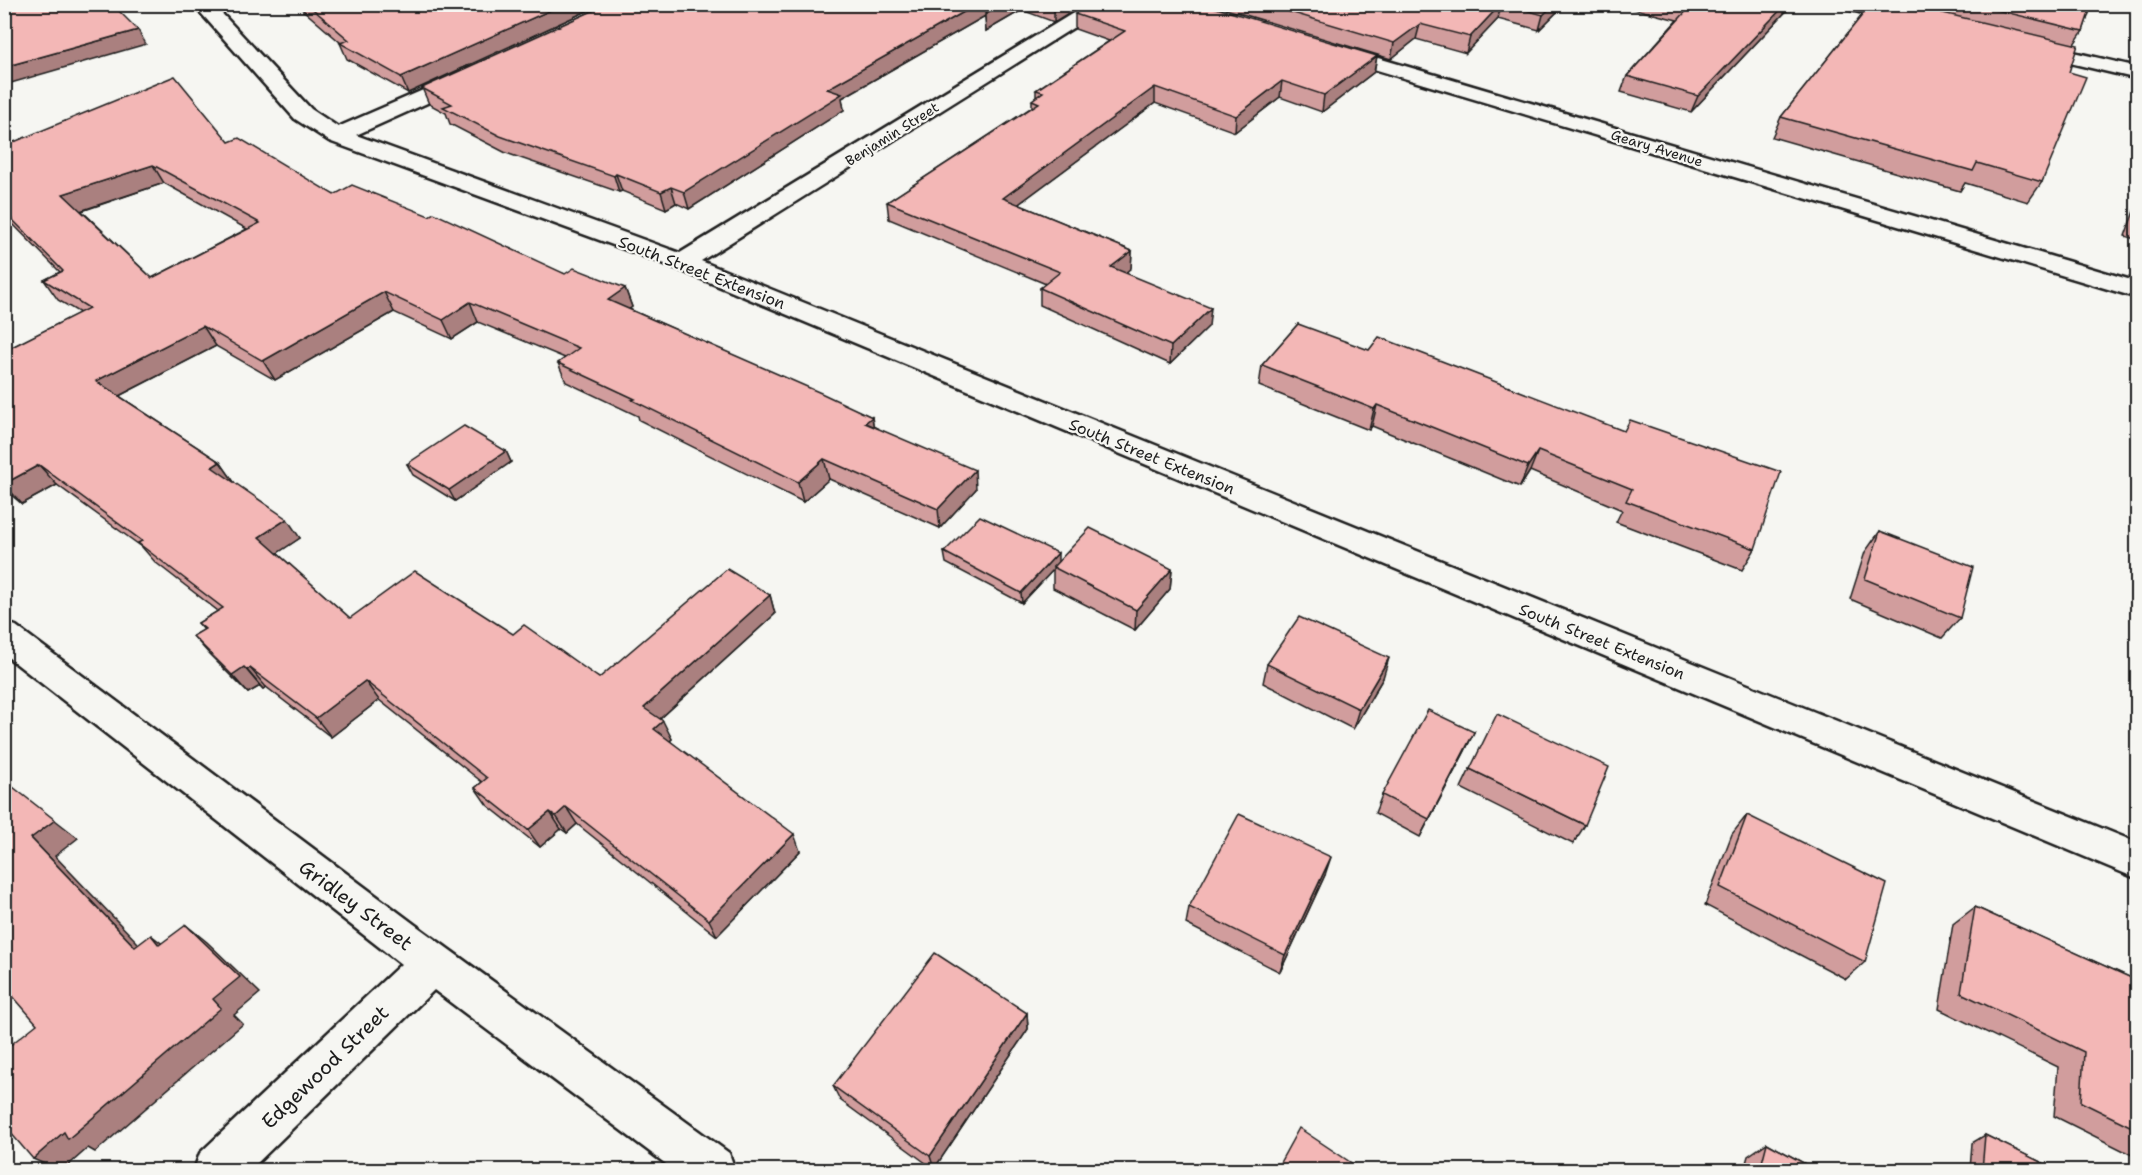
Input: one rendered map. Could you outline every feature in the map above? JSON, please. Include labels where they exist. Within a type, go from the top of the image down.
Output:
[{"type":"street","name":"South Street Extension","points":[[202,4],[303,114],[337,136],[682,262],[2138,861]]},
{"type":"street","name":"Benjamin Street","points":[[682,262],[1102,4]]},
{"type":"street","points":[[1850,4],[1930,24]]},
{"type":"street","points":[[2011,43],[2138,74]]},
{"type":"street","name":"Geary Avenue","points":[[1314,46],[2138,290]]},
{"type":"street","points":[[337,136],[480,72]]},
{"type":"street","name":"Gridley Street","points":[[4,635],[432,963],[712,1170]]},
{"type":"street","name":"Edgewood Street","points":[[217,1170],[432,963]]},
{"type":"building","points":[[4,4],[112,4],[138,30],[4,67]]},
{"type":"building","points":[[307,4],[564,4],[401,77],[340,43],[349,40]]},
{"type":"building","points":[[608,4],[978,4],[827,89],[842,94],[684,192],[671,187],[661,192],[616,174],[614,176],[500,136],[443,107],[452,104],[422,88]]},
{"type":"building","points":[[986,4],[1004,4],[985,15]]},
{"type":"building","points":[[1090,4],[1203,4],[1377,56],[1324,95],[1282,81],[1236,116],[1155,87],[1003,198],[1132,251],[1111,267],[1211,308],[1171,346],[1040,288],[1060,272],[887,202],[1039,103],[1032,100],[1043,92],[1036,90],[1125,31],[1075,14]]},
{"type":"building","points":[[1263,4],[1501,4],[1470,37],[1420,24],[1394,43]]},
{"type":"building","points":[[1505,4],[1554,4],[1543,15]]},
{"type":"building","points":[[1681,4],[1786,4],[1698,96],[1627,76],[1690,7]]},
{"type":"building","points":[[1871,4],[1905,4],[2078,45],[2069,72],[2086,77],[2042,182],[1977,163],[1973,171],[1781,117]]},
{"type":"building","points":[[1972,4],[2092,4],[2083,31]]},
{"type":"building","points":[[175,76],[229,142],[239,138],[334,195],[352,185],[429,216],[434,213],[565,274],[574,268],[625,288],[608,300],[821,393],[872,417],[865,423],[975,470],[938,509],[824,459],[798,482],[632,400],[635,399],[558,363],[579,348],[470,302],[443,320],[384,292],[263,361],[203,326],[96,381],[220,462],[212,467],[287,519],[259,537],[350,618],[415,571],[513,634],[524,625],[599,678],[727,569],[770,595],[644,708],[663,721],[654,729],[794,834],[709,920],[566,807],[556,816],[550,812],[528,830],[475,788],[487,778],[365,681],[316,718],[250,668],[247,670],[244,667],[232,675],[193,636],[205,629],[198,623],[223,608],[138,543],[142,541],[39,465],[4,484],[4,351],[89,308],[44,280],[63,271],[4,211],[4,146]],"holes":[[[153,165],[260,223],[152,278],[63,194]]]},
{"type":"building","points":[[1298,324],[1369,350],[1379,337],[1624,431],[1630,420],[1781,472],[1755,549],[1626,501],[1632,489],[1538,451],[1528,466],[1377,405],[1374,409],[1262,365]]},
{"type":"building","points":[[464,426],[506,451],[449,490],[407,464]]},
{"type":"building","points":[[980,516],[1058,553],[1021,593],[944,552]]},
{"type":"building","points":[[1090,528],[1172,569],[1136,610],[1053,567]]},
{"type":"building","points":[[1880,531],[1973,567],[1960,618],[1865,579]]},
{"type":"building","points":[[1299,617],[1389,658],[1359,709],[1267,664]]},
{"type":"building","points":[[1428,710],[1474,732],[1429,819],[1382,795]]},
{"type":"building","points":[[1497,714],[1609,767],[1585,825],[1470,769]]},
{"type":"building","points":[[4,780],[55,820],[31,838],[135,947],[151,935],[159,945],[186,925],[240,977],[213,999],[221,1008],[68,1139],[64,1132],[33,1159],[4,1125],[4,1083],[11,1077],[4,1069],[4,1050],[37,1024],[4,986]]},
{"type":"building","points":[[1239,814],[1331,857],[1285,955],[1189,907]]},
{"type":"building","points":[[1747,815],[1887,884],[1865,962],[1720,887]]},
{"type":"building","points":[[1975,907],[2138,981],[2138,1130],[2081,1102],[2084,1052],[1961,993]]},
{"type":"building","points":[[935,953],[1027,1013],[930,1156],[833,1086]]},
{"type":"building","points":[[1299,1128],[1362,1170],[1276,1170]]},
{"type":"building","points":[[1985,1135],[2057,1170],[1982,1170]]},
{"type":"building","points":[[1767,1143],[1816,1170],[1760,1170]]}]
